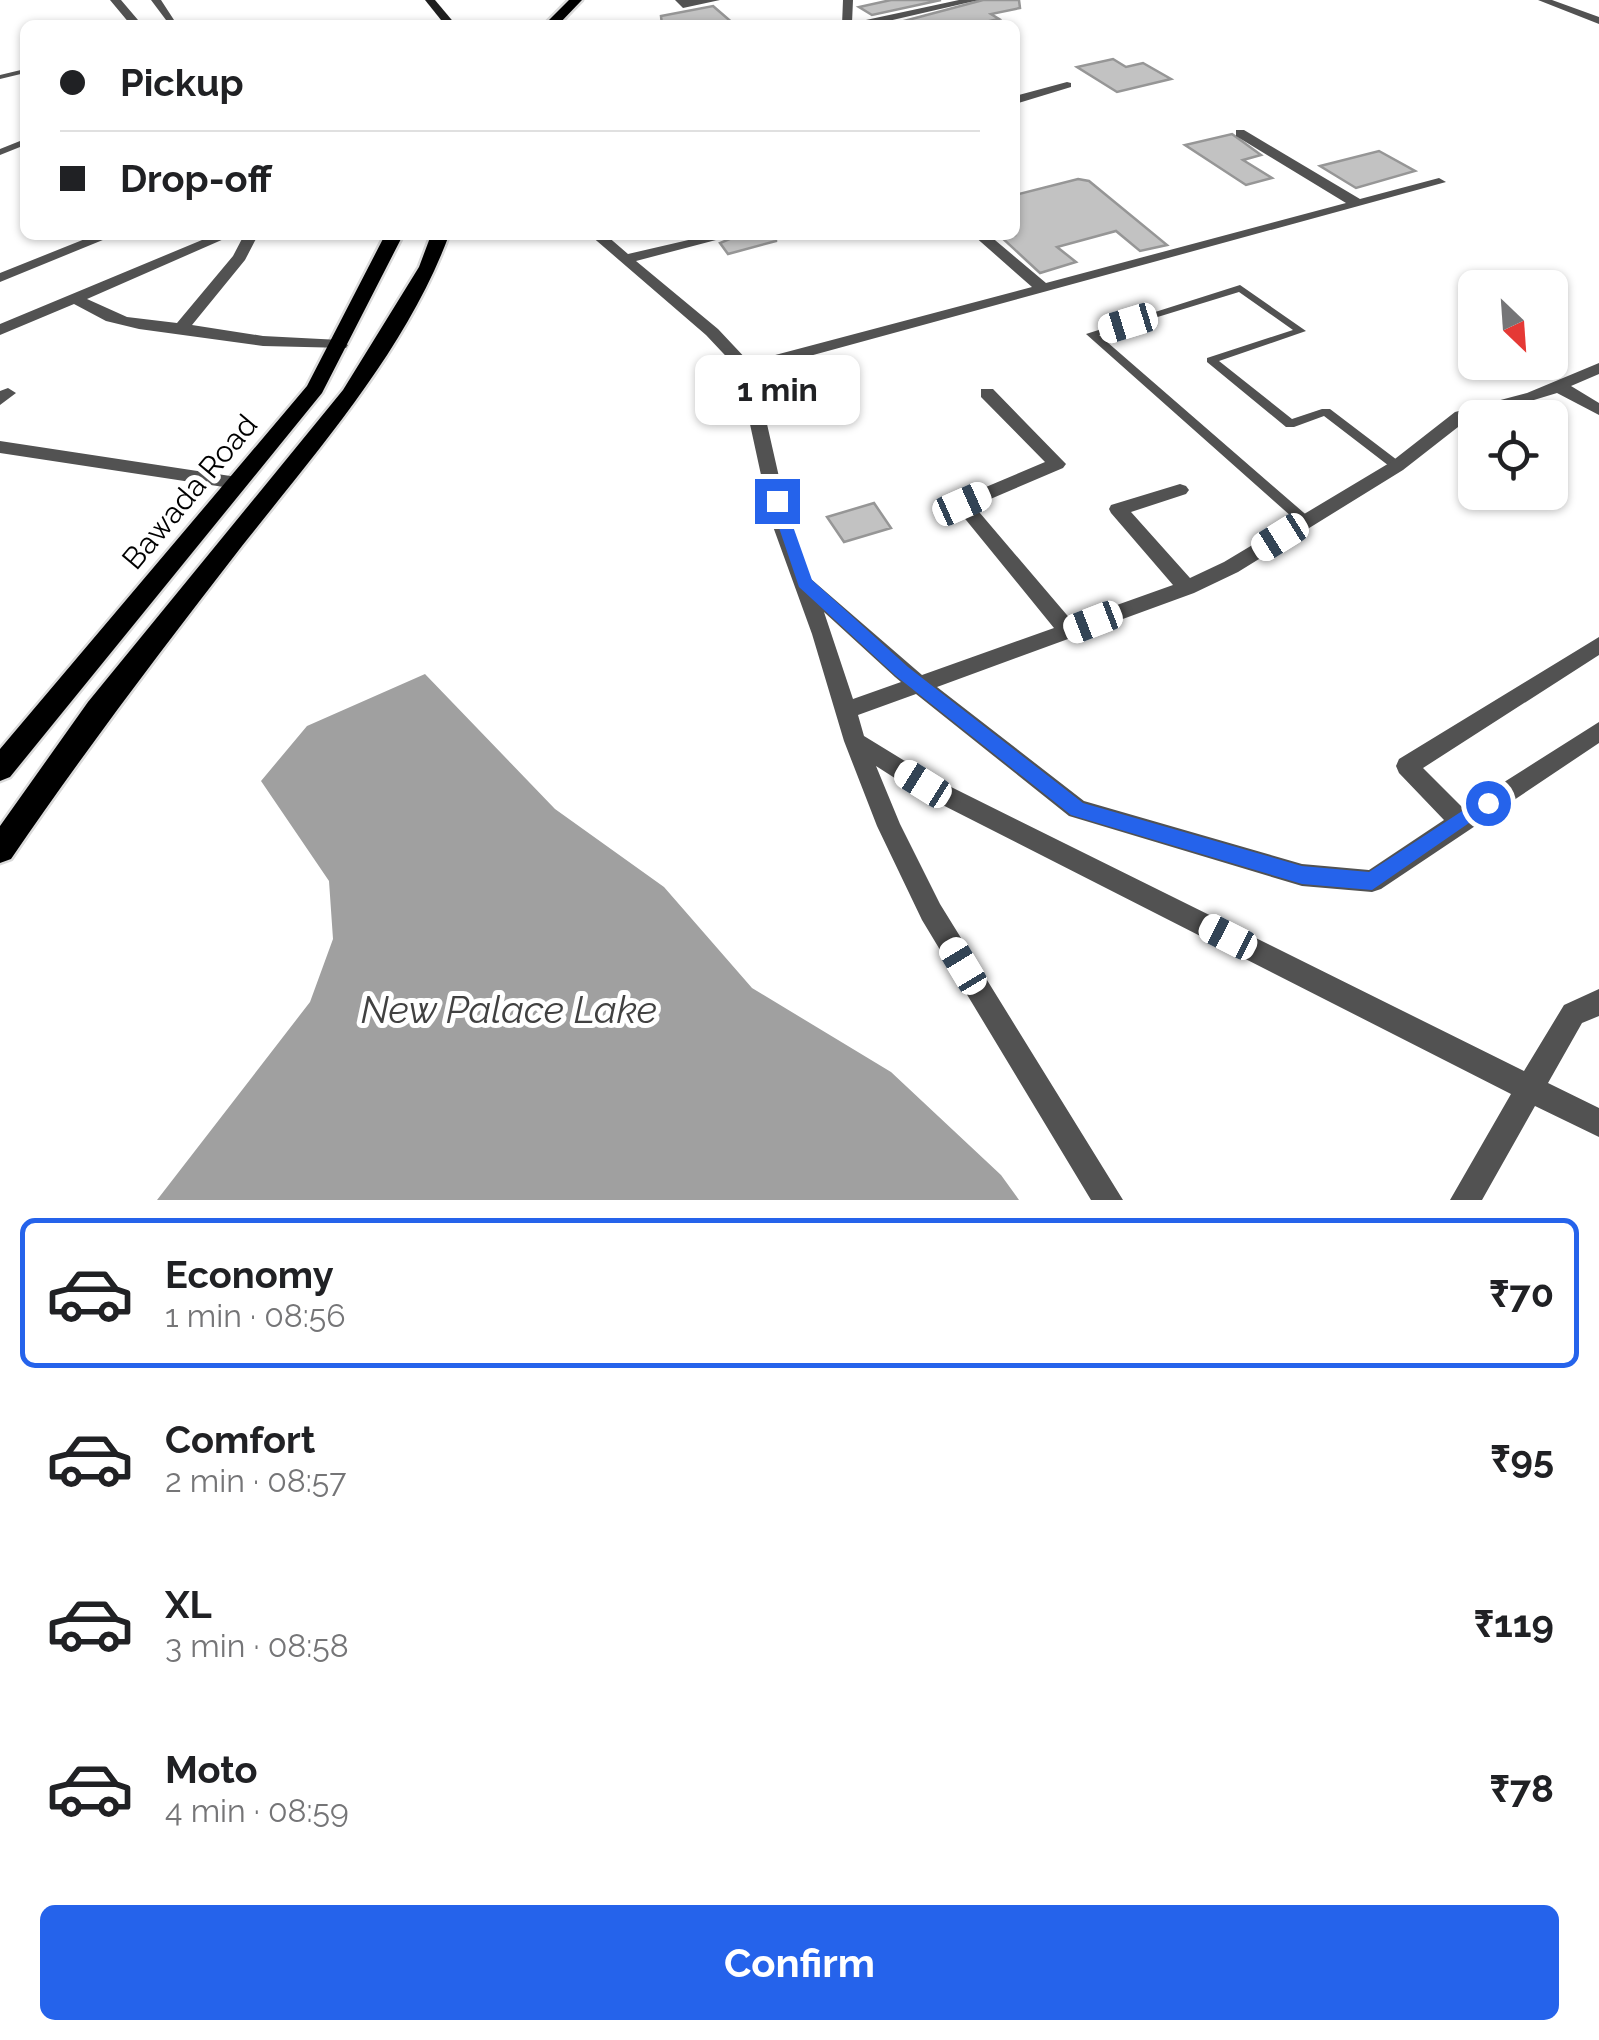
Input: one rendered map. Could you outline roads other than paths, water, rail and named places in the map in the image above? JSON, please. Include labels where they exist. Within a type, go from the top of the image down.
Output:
[{"type":"main road","points":[[556,20],[574,0]]},
{"type":"main road","name":"Bawada Road","points":[[0,769],[315,389],[391,240]]},
{"type":"main road","points":[[0,850],[98,710],[351,393],[428,267],[438,240]]},
{"type":"street","points":[[156,0],[170,18]]},
{"type":"street","points":[[430,0],[447,20]]},
{"type":"street","points":[[680,0],[683,5],[714,0]]},
{"type":"street","points":[[880,20],[974,0]]},
{"type":"street","points":[[1543,0],[1599,21]]},
{"type":"street","points":[[1020,98],[1067,84]]},
{"type":"street","points":[[1240,133],[1358,204]]},
{"type":"street","points":[[746,368],[1438,182]]},
{"type":"street","points":[[0,278],[95,240]]},
{"type":"street","points":[[0,330],[214,240]]},
{"type":"street","points":[[180,328],[240,257],[248,240]]},
{"type":"street","points":[[604,240],[712,332],[746,368],[780,520],[805,583],[855,741],[931,912],[1108,1200]]},
{"type":"street","points":[[625,259],[707,240]]},
{"type":"street","points":[[986,240],[1044,289]]},
{"type":"street","points":[[76,298],[89,310],[136,324],[263,341],[340,345]]},
{"type":"street","points":[[845,711],[1187,588],[1231,567],[1397,466],[1462,416],[1558,386],[1599,368]]},
{"type":"street","points":[[1558,386],[1599,410]]},
{"type":"street","points":[[987,393],[1057,464],[962,504],[1068,632]]},
{"type":"street","points":[[0,446],[237,483]]},
{"type":"street","points":[[1180,490],[1118,509],[1187,588]]},
{"type":"street","points":[[805,583],[918,684],[1078,809],[1302,875],[1372,881],[1599,731]]},
{"type":"street","points":[[1460,822],[1407,766],[1599,645]]},
{"type":"street","points":[[855,741],[923,784],[1599,1122]]},
{"type":"street","points":[[1465,1200],[1573,1014],[1599,1002]]},
{"type":"lane","points":[[1306,522],[1091,334],[1240,288],[1301,331],[1211,360],[1290,424],[1326,412],[1397,466]]},
{"type":"water","name":"New Palace Lake","points":[[425,674],[555,809],[664,887],[752,988],[891,1072],[1001,1175],[1019,1200],[157,1200],[310,1002],[333,939],[329,881],[261,781],[307,726]]}]
